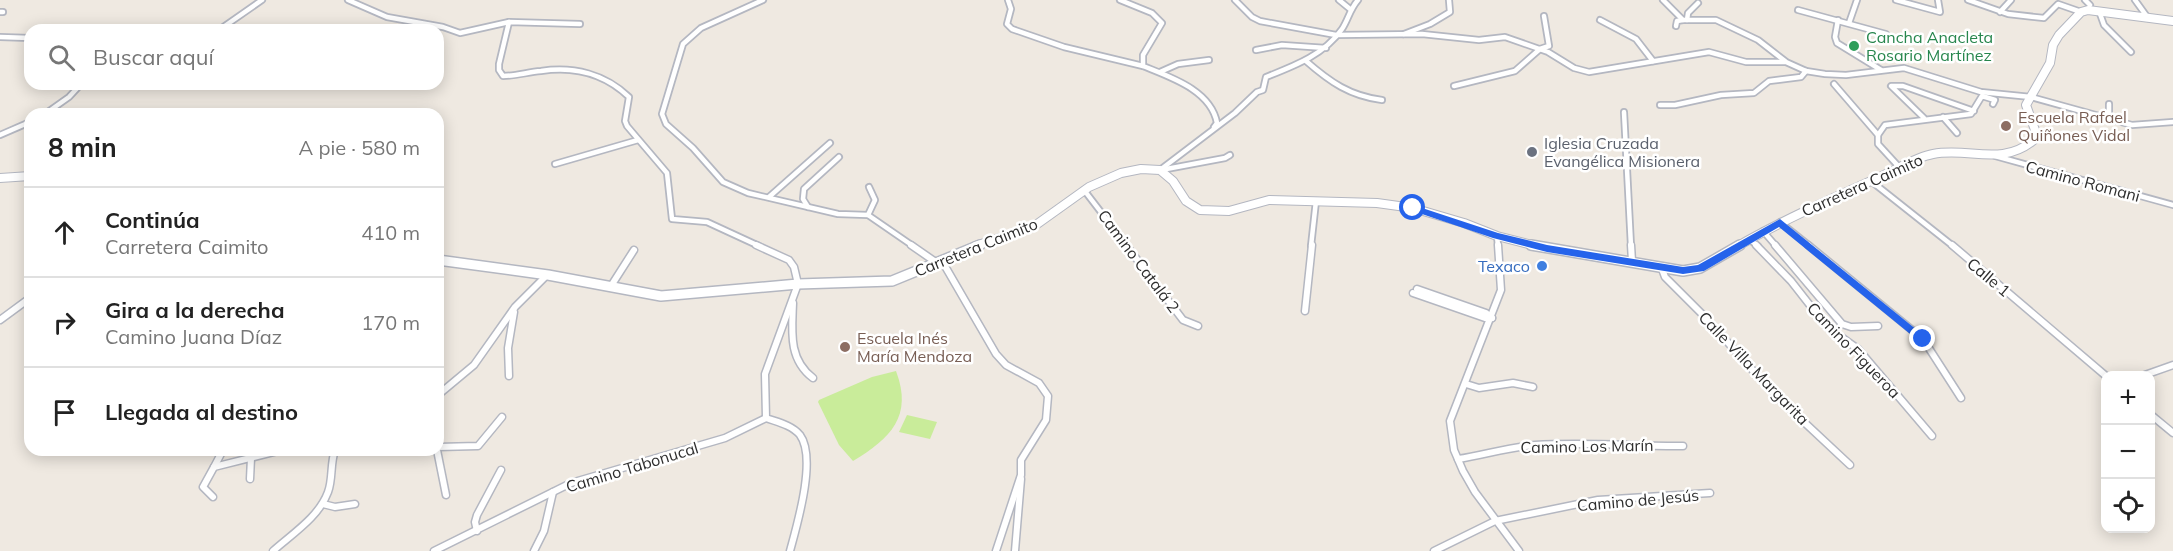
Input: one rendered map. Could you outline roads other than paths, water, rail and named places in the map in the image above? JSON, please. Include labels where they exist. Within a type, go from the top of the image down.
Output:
[{"type":"street","points":[[228,24],[262,0]]},
{"type":"street","points":[[348,0],[387,17],[426,24]]},
{"type":"street","points":[[763,0],[701,28],[683,44],[662,114],[666,124],[693,148],[723,182],[748,193],[838,214],[868,215],[940,262],[996,354],[1006,365],[1039,383],[1048,396],[1046,420],[1021,460],[1015,551]]},
{"type":"street","points":[[1008,0],[1011,9],[1007,24],[1012,29],[1064,47],[1143,66],[1183,80],[1214,111],[1217,123],[1212,130]]},
{"type":"street","points":[[1120,0],[1132,2],[1152,13],[1162,23],[1160,33],[1144,52],[1141,60],[1143,66]]},
{"type":"street","points":[[1235,0],[1255,19],[1336,35],[1422,34],[1479,40],[1505,37],[1540,49],[1574,68],[1589,72],[1709,52],[1746,62],[1786,62]]},
{"type":"street","points":[[1339,0],[1350,9]]},
{"type":"street","points":[[1160,170],[1235,113],[1257,92],[1263,90],[1266,77],[1306,61],[1326,48],[1343,28],[1350,9],[1358,0]]},
{"type":"street","points":[[1402,35],[1408,30],[1430,24],[1450,12],[1449,0]]},
{"type":"street","points":[[1663,0],[1685,20]]},
{"type":"street","points":[[1848,23],[1857,0]]},
{"type":"street","points":[[1896,0],[1941,12],[1938,0]]},
{"type":"street","points":[[1968,0],[2000,12],[2044,18],[2058,4],[2081,12],[2099,11],[2173,21]]},
{"type":"street","points":[[2000,12],[2011,0]]},
{"type":"street","points":[[2085,0],[2090,5]]},
{"type":"street","points":[[2135,0],[2148,18]]},
{"type":"street","points":[[1685,20],[1688,13],[1698,3]]},
{"type":"street","points":[[1797,10],[1886,34],[1890,39]]},
{"type":"street","points":[[2099,11],[2104,25],[2131,52]]},
{"type":"street","points":[[2031,97],[2050,63],[2053,45],[2059,35],[2081,12]]},
{"type":"street","points":[[1454,86],[1515,71],[1540,49],[1549,46],[1545,35],[1547,31],[1544,16]]},
{"type":"street","points":[[1600,20],[1636,39],[1653,61]]},
{"type":"street","points":[[1676,26],[1677,21],[1716,20],[1758,40],[1786,62],[1806,71],[1846,75],[1904,68],[1981,92],[2031,97],[2132,126],[2173,122]]},
{"type":"street","points":[[1838,20],[1835,37],[1837,43],[1881,70]]},
{"type":"street","points":[[444,27],[460,33],[509,22],[580,24]]},
{"type":"street","points":[[509,22],[498,70],[503,76],[515,76],[547,69],[608,78],[629,97],[625,121],[638,140],[667,173],[671,182],[672,219],[707,222],[789,260],[794,267],[798,284],[765,374],[766,418],[787,425],[801,436],[804,449],[806,468],[790,551]]},
{"type":"street","points":[[0,38],[24,38]]},
{"type":"street","points":[[1256,50],[1271,46],[1298,45],[1326,48]]},
{"type":"street","points":[[1160,72],[1178,63],[1200,63],[1209,60]]},
{"type":"street","points":[[1306,61],[1334,86],[1362,98],[1382,100]]},
{"type":"street","points":[[1660,105],[1676,105],[1721,95],[1754,93],[1769,81],[1801,77],[1806,71]]},
{"type":"street","points":[[1834,84],[1878,135]]},
{"type":"street","points":[[1924,118],[1891,86],[1903,86],[1974,111]]},
{"type":"street","points":[[54,108],[69,98],[76,90]]},
{"type":"street","points":[[1900,168],[1878,144],[1878,135],[1885,124],[1971,114],[1982,96],[1995,100],[1993,104]]},
{"type":"street","name":"Carretera Caimito","points":[[444,261],[548,275],[661,296],[798,284],[892,281],[967,249],[1033,227],[1084,190],[1120,173],[1141,169],[1160,170],[1173,181],[1186,201],[1200,210],[1229,211],[1269,200],[1377,203],[1413,208],[1497,236],[1547,249],[1683,271],[1700,268],[1780,222],[1932,153],[1994,156],[2022,150],[2034,140],[2035,130],[2026,105],[2031,97]]},
{"type":"street","points":[[2109,104],[2109,119]]},
{"type":"street","points":[[1624,112],[1632,261]]},
{"type":"street","points":[[1943,117],[1957,133]]},
{"type":"street","points":[[0,135],[24,125]]},
{"type":"street","points":[[555,164],[638,140]]},
{"type":"street","points":[[769,197],[830,143]]},
{"type":"street","points":[[1160,170],[1225,158],[1230,155]]},
{"type":"street","name":"Camino Romani","points":[[1994,156],[2173,205]]},
{"type":"street","points":[[808,207],[803,199],[804,189],[839,157]]},
{"type":"street","points":[[0,178],[24,176]]},
{"type":"street","name":"Calle 1","points":[[1871,181],[1913,212],[2101,372]]},
{"type":"street","points":[[868,215],[875,200],[869,187]]},
{"type":"street","name":"Camino Catalá 2","points":[[1084,190],[1184,320],[1198,326]]},
{"type":"street","points":[[1305,311],[1316,201]]},
{"type":"street","points":[[1780,222],[1923,339],[1961,398]]},
{"type":"street","points":[[1763,231],[1842,324],[1851,327],[1878,326]]},
{"type":"street","points":[[1497,236],[1501,290],[1450,421],[1454,450],[1474,492],[1519,551]]},
{"type":"street","name":"Camino Figueroa","points":[[1750,240],[1762,249],[1791,281],[1827,327],[1858,349],[1932,436]]},
{"type":"street","points":[[611,286],[634,250]]},
{"type":"street","name":"Calle Villa Margarita","points":[[1662,269],[1665,277],[1706,318],[1774,394],[1850,465]]},
{"type":"street","points":[[444,392],[457,384],[472,370],[491,346],[515,308],[541,279],[548,275]]},
{"type":"street","points":[[1414,291],[1485,318],[1492,318]]},
{"type":"street","points":[[793,298],[792,343],[797,366],[803,373],[813,378]]},
{"type":"street","points":[[0,320],[24,302]]},
{"type":"street","points":[[509,376],[508,348],[515,308]]},
{"type":"street","points":[[2154,371],[2173,365]]},
{"type":"street","points":[[1466,384],[1479,388],[1513,383],[1533,387]]},
{"type":"street","points":[[444,448],[478,446],[502,417]]},
{"type":"street","points":[[2155,417],[2173,433]]},
{"type":"street","name":"Camino Tabonucal","points":[[434,551],[571,483],[725,438],[766,418]]},
{"type":"street","name":"Camino Los Marín","points":[[1458,459],[1499,452],[1507,448],[1536,445],[1683,446]]},
{"type":"street","points":[[213,497],[203,487],[220,456]]},
{"type":"street","points":[[214,467],[259,456]]},
{"type":"street","points":[[273,551],[322,504],[329,491],[330,463],[333,456]]},
{"type":"street","points":[[439,456],[446,495]]},
{"type":"street","points":[[250,479],[251,458]]},
{"type":"street","points":[[477,531],[475,522],[477,515],[501,470]]},
{"type":"street","points":[[996,551],[1021,475]]},
{"type":"street","points":[[534,551],[544,531],[554,492]]},
{"type":"street","name":"Camino de Jesús","points":[[1434,551],[1495,521],[1598,500],[1710,493]]},
{"type":"street","points":[[322,504],[335,507],[355,504]]},
{"type":"place","name":"Cancha Anacleta Rosario Martínez","points":[[1854,46]]},
{"type":"place","name":"Escuela Rafael Quiñones Vidal","points":[[2006,126]]},
{"type":"place","name":"Iglesia Cruzada Evangélica Misionera","points":[[1532,152]]},
{"type":"place","name":"Texaco","points":[[1542,266]]},
{"type":"place","name":"Escuela Inés María Mendoza","points":[[845,347]]}]
